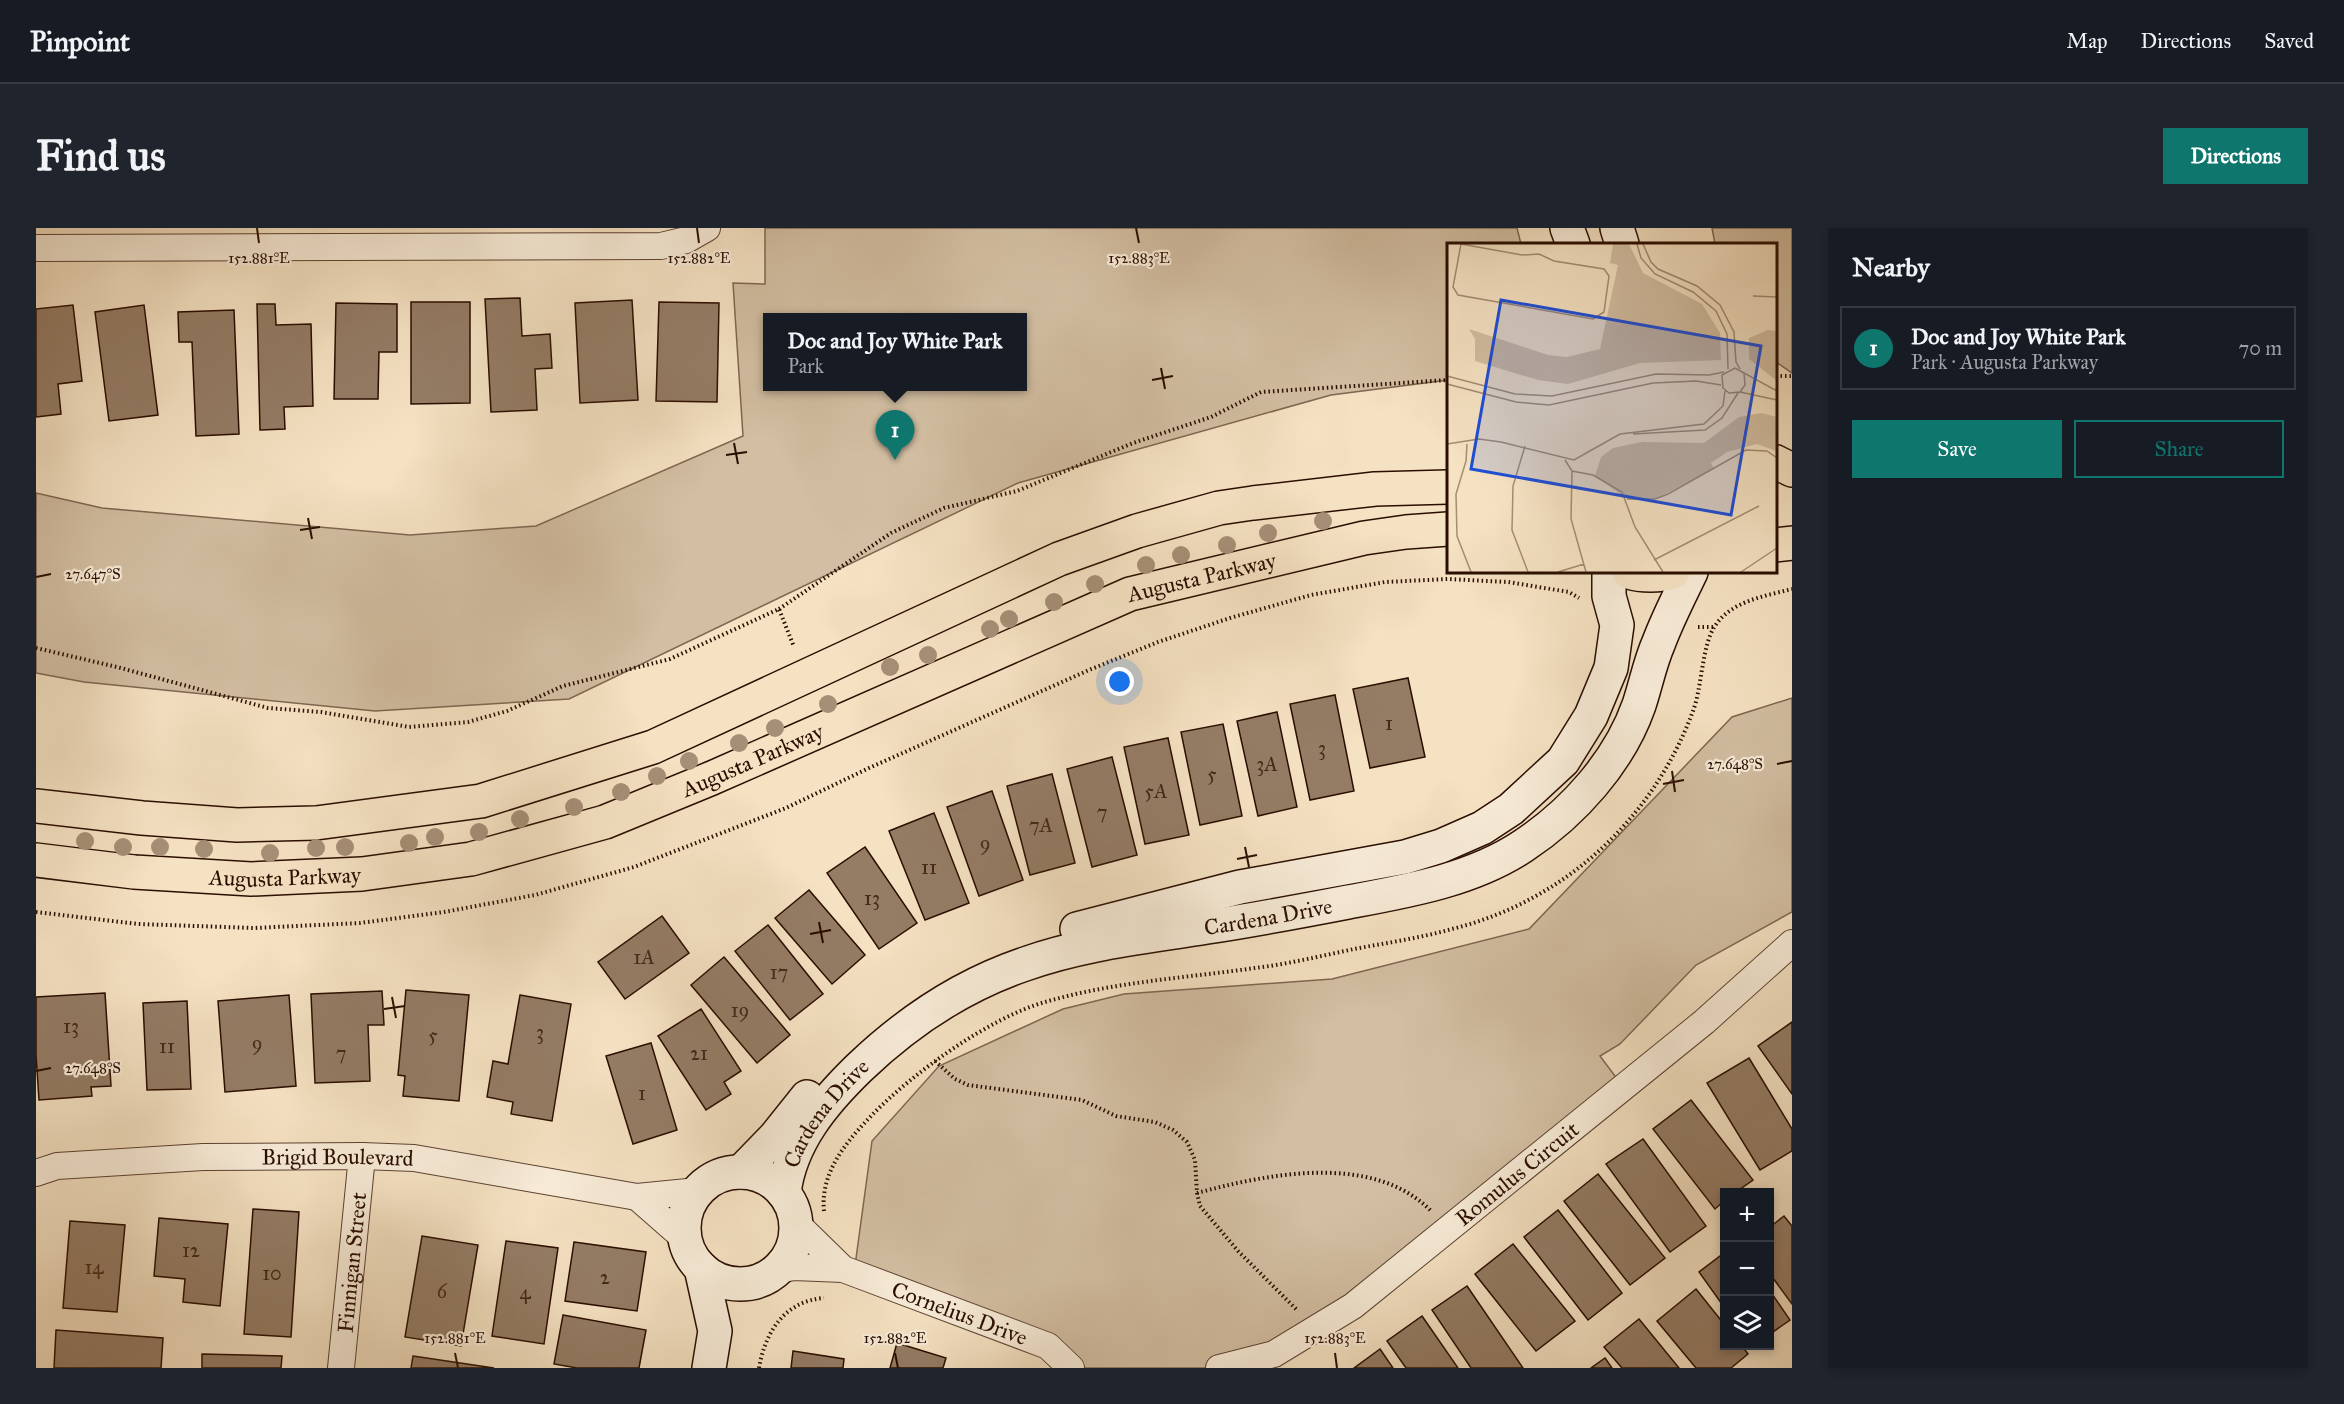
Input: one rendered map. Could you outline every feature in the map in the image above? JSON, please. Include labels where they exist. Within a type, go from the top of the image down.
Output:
[{"type":"main road","points":[[1777,462],[1792,470]]},
{"type":"main road","points":[[36,806],[142,818],[237,825],[316,823],[481,801],[653,747],[1059,559],[1137,531],[1219,508],[1253,502],[1375,489],[1447,486]]},
{"type":"main road","name":"Augusta Parkway","points":[[36,860],[134,872],[251,879],[362,874],[471,859],[605,822],[712,778],[1130,594],[1364,538],[1447,529]]},
{"type":"main road","points":[[1777,545],[1792,543]]},
{"type":"main road","points":[[1633,573],[1670,573]]},
{"type":"street","points":[[36,248],[661,246],[686,240],[707,228]]},
{"type":"street","points":[[1567,228],[1573,243]]},
{"type":"street","points":[[1617,228],[1622,243]]},
{"type":"street","name":"Cardena Drive","points":[[741,1172],[775,1137],[821,1080],[859,1042],[904,1005],[968,968],[1021,944],[1240,887],[1405,857],[1441,846],[1482,828],[1511,808],[1563,761],[1591,716],[1611,668],[1617,625],[1609,596],[1609,573]]},
{"type":"street","name":"Cardena Drive","points":[[784,1193],[792,1159],[805,1131],[834,1092],[893,1037],[922,1016],[992,977],[1024,964],[1083,948],[1267,918],[1396,893],[1487,867],[1523,846],[1552,825],[1608,764],[1638,708],[1657,645],[1691,573]]},
{"type":"street","name":"Romulus Circuit","points":[[1219,1368],[1274,1354],[1353,1306],[1704,1022],[1792,943]]},
{"type":"street","name":"Brigid Boulevard","points":[[36,1173],[57,1166],[203,1157],[362,1156],[414,1158],[637,1197],[698,1191]]},
{"type":"street","name":"Finnigan Street","points":[[340,1368],[362,1156]]},
{"type":"street","points":[[700,1268],[715,1278],[730,1283],[747,1284],[764,1279],[778,1270],[789,1257],[795,1242],[810,1219],[793,1208],[784,1193],[771,1181],[757,1174],[741,1172],[725,1174],[710,1181],[698,1191],[689,1205],[684,1221],[685,1239],[700,1268],[715,1331],[709,1368]]},
{"type":"street","points":[[637,1197],[685,1239]]},
{"type":"street","name":"Cornelius Drive","points":[[810,1219],[843,1269]]},
{"type":"street","name":"Cornelius Drive","points":[[778,1270],[795,1267],[843,1269],[1048,1346],[1071,1368]]},
{"type":"street","points":[[715,1331],[747,1284]]},
{"type":"path","points":[[36,648],[117,667],[268,708],[321,712],[410,727],[468,722],[507,711],[563,686],[670,659],[779,609],[891,533],[944,508],[1017,491],[1133,443],[1211,417],[1262,392],[1447,380]]},
{"type":"path","points":[[36,912],[138,924],[254,928],[360,923],[444,912],[535,895],[634,867],[786,808],[941,735],[1158,642],[1311,595],[1385,582],[1448,579],[1508,582],[1569,592],[1594,608],[1605,624],[1617,625]]},
{"type":"path","points":[[810,1219],[823,1207],[827,1179],[835,1160],[855,1133],[892,1094],[935,1061],[990,1026],[1042,1003],[1104,987],[1260,968],[1453,929],[1496,915],[1534,897],[1568,877],[1603,848],[1648,799],[1668,765],[1694,710],[1714,627],[1734,607],[1792,589]]},
{"type":"path","points":[[779,609],[794,647]]},
{"type":"path","points":[[1665,627],[1714,627]]},
{"type":"path","points":[[935,1061],[955,1079],[968,1084],[1082,1100],[1116,1116],[1155,1122],[1173,1130],[1187,1142],[1195,1160],[1200,1206],[1238,1251],[1298,1311],[1322,1324]]},
{"type":"path","points":[[1197,1193],[1257,1178],[1294,1174],[1327,1173],[1367,1177],[1396,1188],[1422,1202],[1449,1229]]},
{"type":"path","points":[[759,1368],[763,1347],[775,1324],[804,1301],[821,1298],[835,1299],[843,1269]]},
{"type":"shaded area","points":[[765,228],[1517,228],[1521,243],[1447,243],[1447,380],[1331,395],[1018,483],[569,699],[375,711],[84,682],[36,673],[36,493],[102,508],[410,535],[536,526],[743,436],[733,283],[765,284]]},
{"type":"shaded area","points":[[1712,228],[1792,228],[1792,373],[1777,363],[1777,243],[1715,243]]},
{"type":"shaded area","points":[[1792,698],[1792,912],[1696,965],[1620,1044],[1600,1056],[1624,1088],[1274,1354],[1219,1368],[1071,1368],[854,1273],[872,1141],[939,1066],[1063,1009],[1124,994],[1332,979],[1529,929],[1732,717]]},
{"type":"building","points":[[520,298],[522,336],[550,334],[552,368],[535,369],[537,410],[491,412],[485,299]]},
{"type":"building","points":[[632,300],[638,400],[580,403],[575,303]]},
{"type":"building","points":[[411,302],[470,302],[470,403],[411,404]]},
{"type":"building","points":[[659,302],[719,303],[717,402],[656,401]]},
{"type":"building","points":[[336,303],[397,304],[397,352],[379,352],[378,399],[334,399]]},
{"type":"building","points":[[257,304],[275,304],[276,325],[311,324],[313,406],[284,407],[285,429],[260,430]]},
{"type":"building","points":[[73,305],[82,381],[58,384],[61,414],[36,417],[36,309]]},
{"type":"building","points":[[144,305],[158,415],[109,421],[95,312]]},
{"type":"building","points":[[234,310],[239,434],[196,436],[192,342],[179,342],[178,312]]},
{"type":"building","points":[[1408,678],[1425,757],[1370,768],[1353,689]]},
{"type":"building","points":[[1335,695],[1354,791],[1310,800],[1290,704]]},
{"type":"building","points":[[1277,712],[1297,807],[1258,816],[1237,721]]},
{"type":"building","points":[[1223,724],[1242,816],[1200,825],[1181,732]]},
{"type":"building","points":[[1168,738],[1189,835],[1145,844],[1124,747]]},
{"type":"building","points":[[1112,757],[1137,855],[1092,867],[1067,769]]},
{"type":"building","points":[[1052,774],[1075,863],[1030,875],[1007,786]]},
{"type":"building","points":[[992,791],[1023,880],[979,896],[947,807]]},
{"type":"building","points":[[934,813],[969,903],[925,920],[889,831]]},
{"type":"building","points":[[865,847],[917,923],[879,949],[827,873]]},
{"type":"building","points":[[809,890],[865,955],[832,984],[775,918]]},
{"type":"building","points":[[662,916],[689,953],[625,999],[598,962]]},
{"type":"building","points":[[768,925],[823,994],[790,1020],[735,951]]},
{"type":"building","points":[[724,957],[790,1035],[757,1063],[691,985]]},
{"type":"building","points":[[406,990],[469,995],[459,1101],[403,1096],[405,1076],[398,1075]]},
{"type":"building","points":[[382,991],[384,1025],[368,1025],[370,1081],[315,1083],[311,994]]},
{"type":"building","points":[[105,993],[111,1086],[91,1087],[92,1096],[39,1100],[36,997]]},
{"type":"building","points":[[289,995],[296,1086],[225,1092],[218,1001]]},
{"type":"building","points":[[520,995],[571,1004],[552,1121],[511,1114],[513,1102],[487,1097],[493,1061],[508,1064]]},
{"type":"building","points":[[187,1001],[191,1089],[147,1090],[143,1003]]},
{"type":"building","points":[[701,1009],[741,1071],[724,1082],[731,1094],[706,1110],[658,1036]]},
{"type":"building","points":[[1792,1022],[1792,1094],[1758,1046]]},
{"type":"building","points":[[651,1043],[677,1130],[633,1144],[606,1056]]},
{"type":"building","points":[[1749,1058],[1792,1129],[1792,1151],[1760,1170],[1707,1083]]},
{"type":"building","points":[[1691,1100],[1753,1180],[1742,1188],[1720,1188],[1720,1205],[1715,1209],[1653,1129]]},
{"type":"building","points":[[1643,1139],[1706,1226],[1670,1252],[1606,1164]]},
{"type":"building","points":[[1598,1174],[1665,1258],[1630,1285],[1564,1201]]},
{"type":"building","points":[[253,1209],[299,1212],[291,1337],[244,1334]]},
{"type":"building","points":[[1558,1210],[1622,1293],[1588,1320],[1524,1237]]},
{"type":"building","points":[[1784,1216],[1792,1226],[1792,1304],[1774,1279],[1774,1224]]},
{"type":"building","points":[[159,1218],[228,1224],[220,1306],[183,1302],[185,1279],[154,1276]]},
{"type":"building","points":[[70,1221],[125,1225],[117,1312],[63,1308]]},
{"type":"building","points":[[422,1236],[478,1245],[461,1346],[405,1337]]},
{"type":"building","points":[[506,1241],[558,1248],[544,1344],[492,1336]]},
{"type":"building","points":[[574,1242],[646,1252],[637,1311],[565,1301]]},
{"type":"building","points":[[1513,1244],[1575,1321],[1536,1351],[1475,1274]]},
{"type":"building","points":[[1720,1256],[1720,1301],[1699,1272]]},
{"type":"building","points":[[1467,1286],[1523,1368],[1471,1368],[1432,1310]]},
{"type":"building","points":[[1696,1289],[1720,1319],[1720,1350],[1745,1350],[1748,1354],[1731,1368],[1696,1368],[1657,1321]]},
{"type":"building","points":[[1774,1297],[1790,1320],[1774,1331]]},
{"type":"building","points":[[563,1315],[646,1330],[639,1368],[577,1368],[554,1364]]},
{"type":"building","points":[[1422,1316],[1458,1368],[1406,1368],[1387,1341]]},
{"type":"building","points":[[1639,1319],[1679,1368],[1622,1368],[1604,1347]]},
{"type":"building","points":[[56,1330],[163,1338],[161,1368],[54,1368]]},
{"type":"building","points":[[897,1343],[946,1358],[943,1368],[890,1368]]},
{"type":"building","points":[[1380,1349],[1393,1368],[1354,1368]]},
{"type":"building","points":[[793,1351],[844,1359],[843,1368],[791,1368]]},
{"type":"building","points":[[202,1354],[282,1356],[281,1368],[202,1368]]},
{"type":"building","points":[[413,1356],[494,1368],[411,1368]]},
{"type":"building","points":[[1605,1358],[1612,1368],[1591,1368]]},
{"type":"place","name":"Doc and Joy White Park","points":[[895,460]]}]
